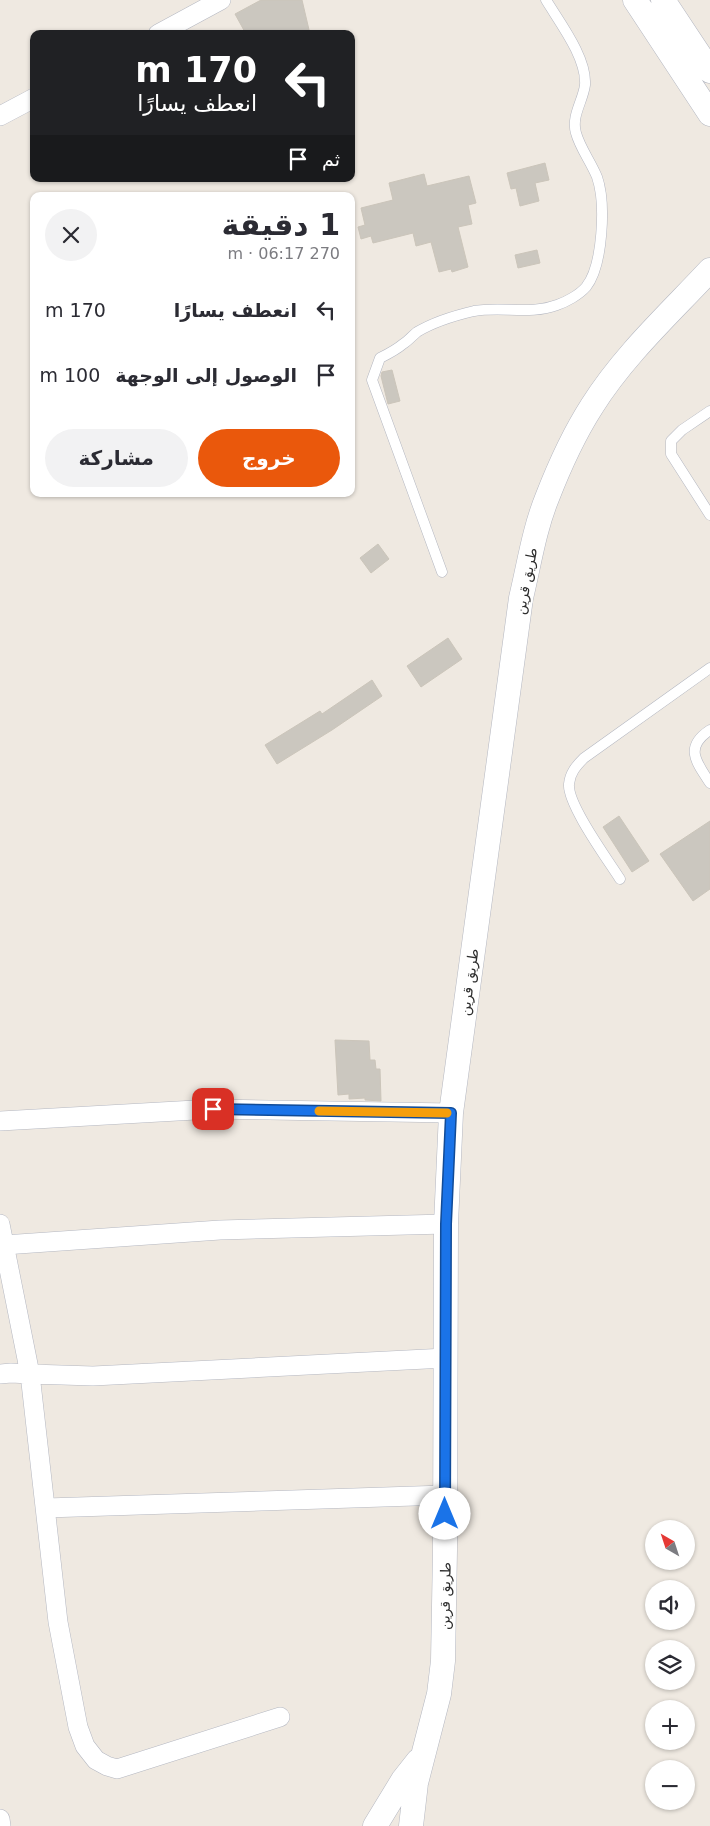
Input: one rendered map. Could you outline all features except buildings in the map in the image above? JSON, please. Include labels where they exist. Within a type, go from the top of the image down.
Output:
[{"type":"street","points":[[635,0],[710,114]]},
{"type":"street","points":[[664,0],[710,71]]},
{"type":"street","points":[[165,30],[211,3]]},
{"type":"street","points":[[0,116],[30,100]]},
{"type":"street","name":"طريق قرين","points":[[411,1826],[416,1784],[439,1694],[443,1661],[446,1224],[451,1113],[521,598],[534,540],[546,499],[571,445],[593,405],[624,362],[710,270]]},
{"type":"street","points":[[0,1121],[213,1109],[451,1113]]},
{"type":"street","points":[[0,1224],[30,1374],[58,1622],[78,1727],[85,1746],[96,1760],[117,1769],[280,1716]]},
{"type":"street","points":[[4,1245],[220,1230],[446,1224]]},
{"type":"street","points":[[0,1374],[93,1376],[446,1358]]},
{"type":"street","points":[[46,1508],[445,1495]]},
{"type":"street","name":"طريق قرين","points":[[375,1826],[403,1780],[425,1752]]},
{"type":"street","points":[[0,1819],[1,1826]]},
{"type":"lane","points":[[442,572],[372,380],[380,358],[402,346],[418,332],[451,318],[475,311],[501,309],[538,310],[557,305],[585,288],[593,274],[600,242],[601,194],[596,177],[575,132],[574,120],[585,86],[585,76],[576,49],[546,0]]},
{"type":"lane","points":[[710,411],[682,430],[671,442],[671,454],[710,515]]},
{"type":"lane","points":[[620,879],[579,814],[570,794],[569,784],[574,768],[584,758],[710,668]]},
{"type":"lane","points":[[710,730],[697,741],[694,756],[696,763],[710,782]]},
{"type":"slow traffic","points":[[319,1111],[447,1113]]},
{"type":"route","points":[[213,1109],[451,1113],[446,1224],[445,1514]]}]
